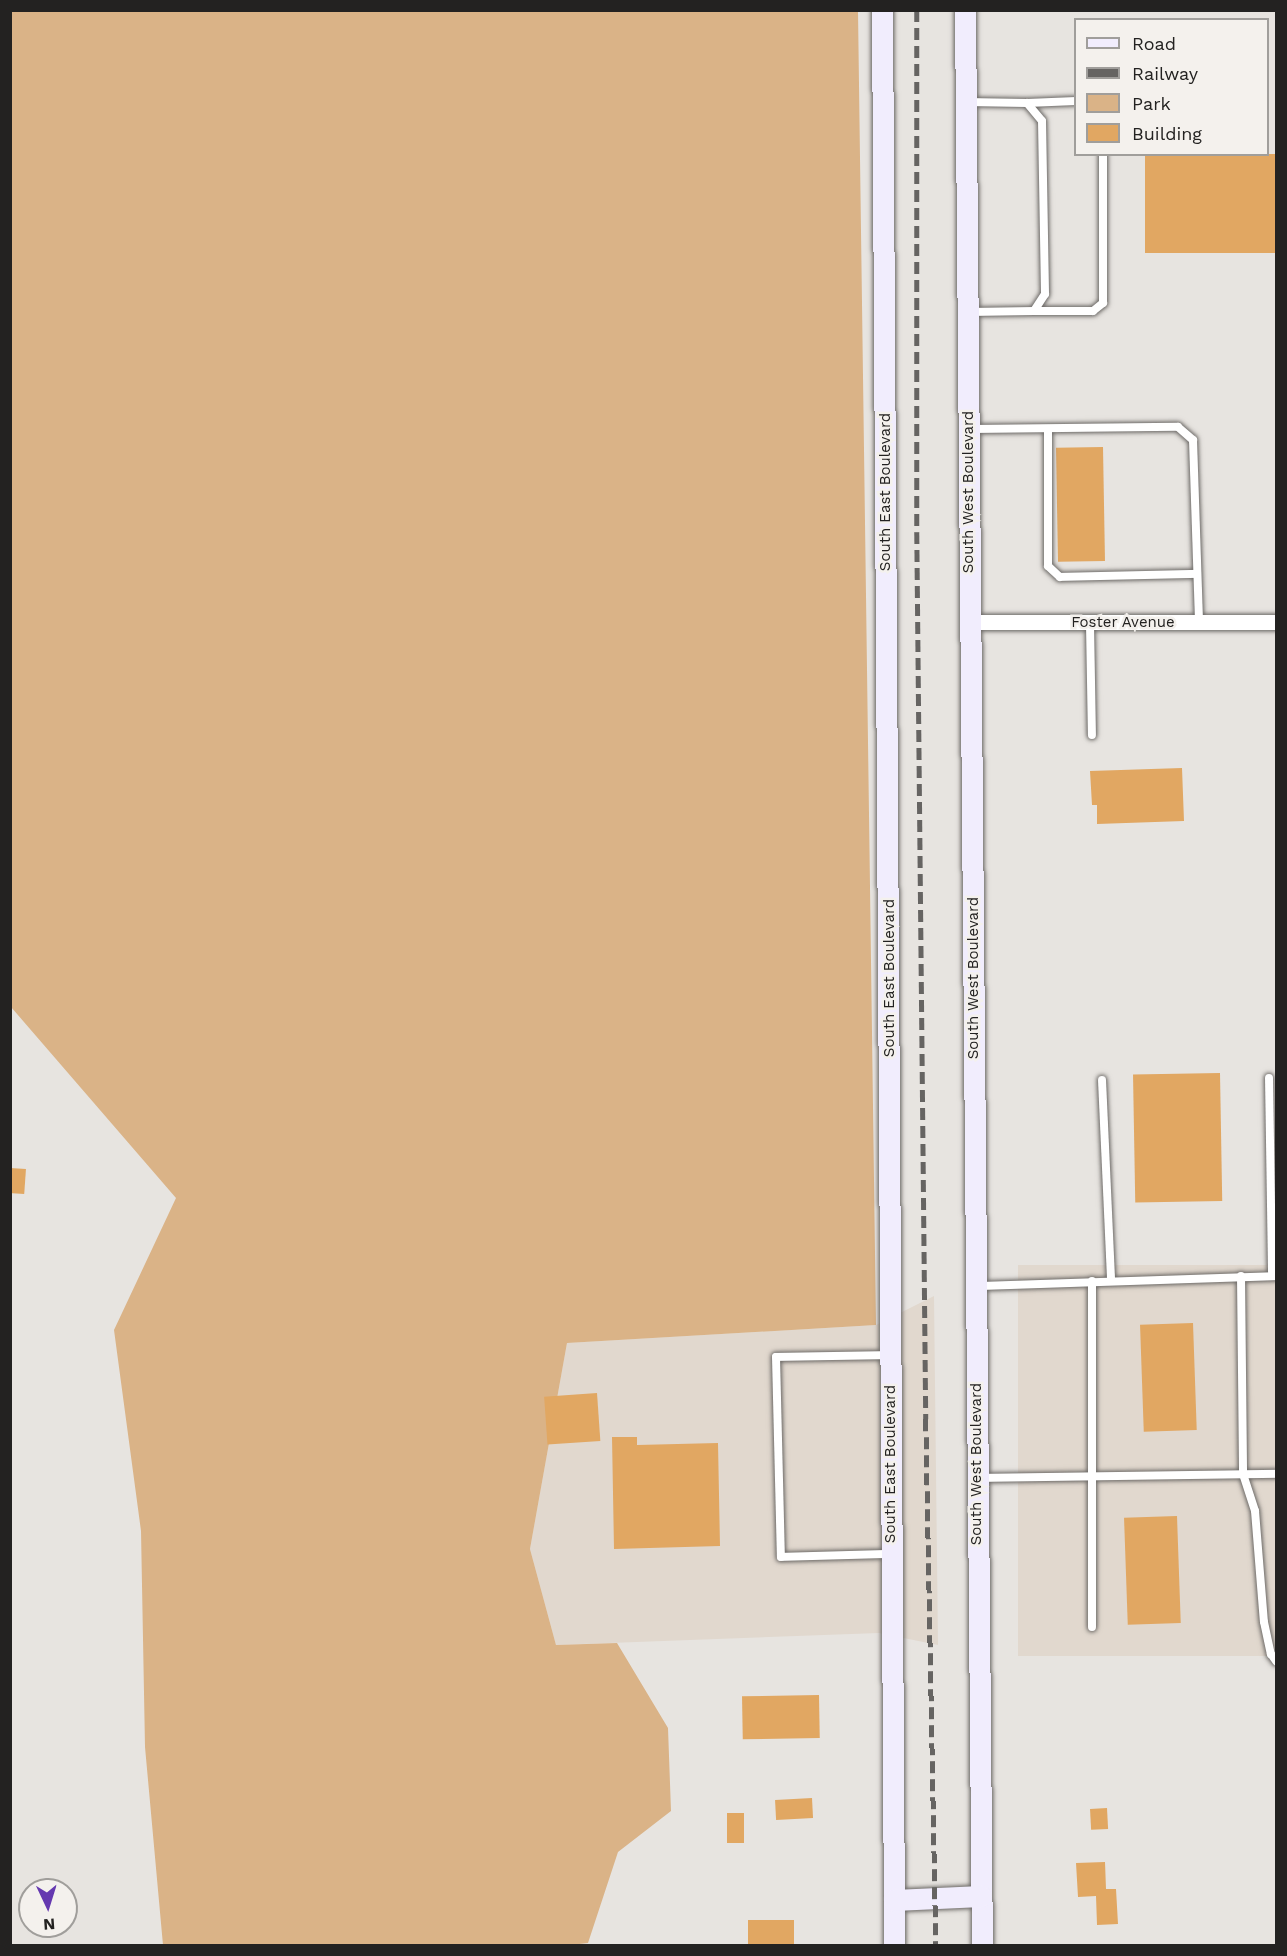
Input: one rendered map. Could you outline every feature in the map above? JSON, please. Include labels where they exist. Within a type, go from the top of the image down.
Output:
[{"type":"main road","name":"South East Boulevard","points":[[882,10],[894,1946]]},
{"type":"main road","name":"South West Boulevard","points":[[965,10],[982,1946]]},
{"type":"main road","points":[[894,1900],[981,1896]]},
{"type":"street","name":"Foster Avenue","points":[[970,622],[1090,624],[1276,622]]},
{"type":"lane","points":[[966,102],[1074,101]]},
{"type":"lane","points":[[1027,103],[1042,121],[1045,294],[1034,311]]},
{"type":"lane","points":[[968,312],[1093,311],[1103,303],[1103,156]]},
{"type":"lane","points":[[969,429],[1178,428],[1193,440],[1199,623]]},
{"type":"lane","points":[[1048,429],[1048,566],[1060,578],[1197,574]]},
{"type":"lane","points":[[1090,624],[1092,735]]},
{"type":"lane","points":[[976,1286],[1274,1276],[1269,1078]]},
{"type":"lane","points":[[1102,1080],[1111,1280]]},
{"type":"lane","points":[[1241,1276],[1243,1474],[1255,1511],[1264,1623],[1271,1654],[1276,1661]]},
{"type":"lane","points":[[1092,1281],[1092,1627]]},
{"type":"lane","points":[[891,1355],[776,1357],[781,1557],[892,1554]]},
{"type":"lane","points":[[977,1478],[1276,1474]]},
{"type":"shaded area","points":[[1018,1265],[1276,1265],[1276,1656],[1018,1656]]},
{"type":"shaded area","points":[[934,1296],[938,1645],[879,1633],[556,1645],[530,1549],[567,1343],[876,1325]]},
{"type":"green space","points":[[10,11],[858,11],[876,1325],[567,1343],[530,1549],[556,1645],[617,1643],[668,1728],[671,1811],[618,1852],[588,1943],[562,1946],[163,1945],[145,1747],[141,1531],[114,1330],[176,1198],[11,1007]]},
{"type":"building","points":[[1269,154],[1276,154],[1276,253],[1145,253],[1145,156],[1269,156]]},
{"type":"building","points":[[1103,447],[1105,561],[1058,562],[1056,448]]},
{"type":"building","points":[[1182,768],[1184,821],[1097,824],[1097,805],[1092,805],[1090,771]]},
{"type":"building","points":[[1220,1073],[1222,1201],[1135,1202],[1133,1075]]},
{"type":"building","points":[[10,1168],[26,1169],[24,1194],[10,1193]]},
{"type":"building","points":[[1193,1323],[1197,1430],[1144,1432],[1140,1325]]},
{"type":"building","points":[[597,1393],[600,1441],[547,1445],[544,1397]]},
{"type":"building","points":[[612,1437],[637,1437],[637,1445],[718,1443],[720,1546],[614,1549]]},
{"type":"building","points":[[1177,1516],[1181,1623],[1128,1625],[1124,1518]]},
{"type":"building","points":[[819,1695],[820,1738],[743,1739],[742,1696]]},
{"type":"building","points":[[812,1798],[813,1818],[776,1820],[775,1800]]},
{"type":"building","points":[[1107,1808],[1108,1829],[1091,1830],[1090,1809]]},
{"type":"building","points":[[727,1813],[744,1813],[744,1843],[727,1843]]},
{"type":"building","points":[[1105,1862],[1106,1889],[1116,1889],[1118,1924],[1097,1925],[1096,1896],[1078,1897],[1076,1863]]},
{"type":"building","points":[[748,1920],[794,1920],[794,1946],[748,1946]]},
{"type":"railway","points":[[917,10],[917,532],[926,1419],[936,1946]]}]
